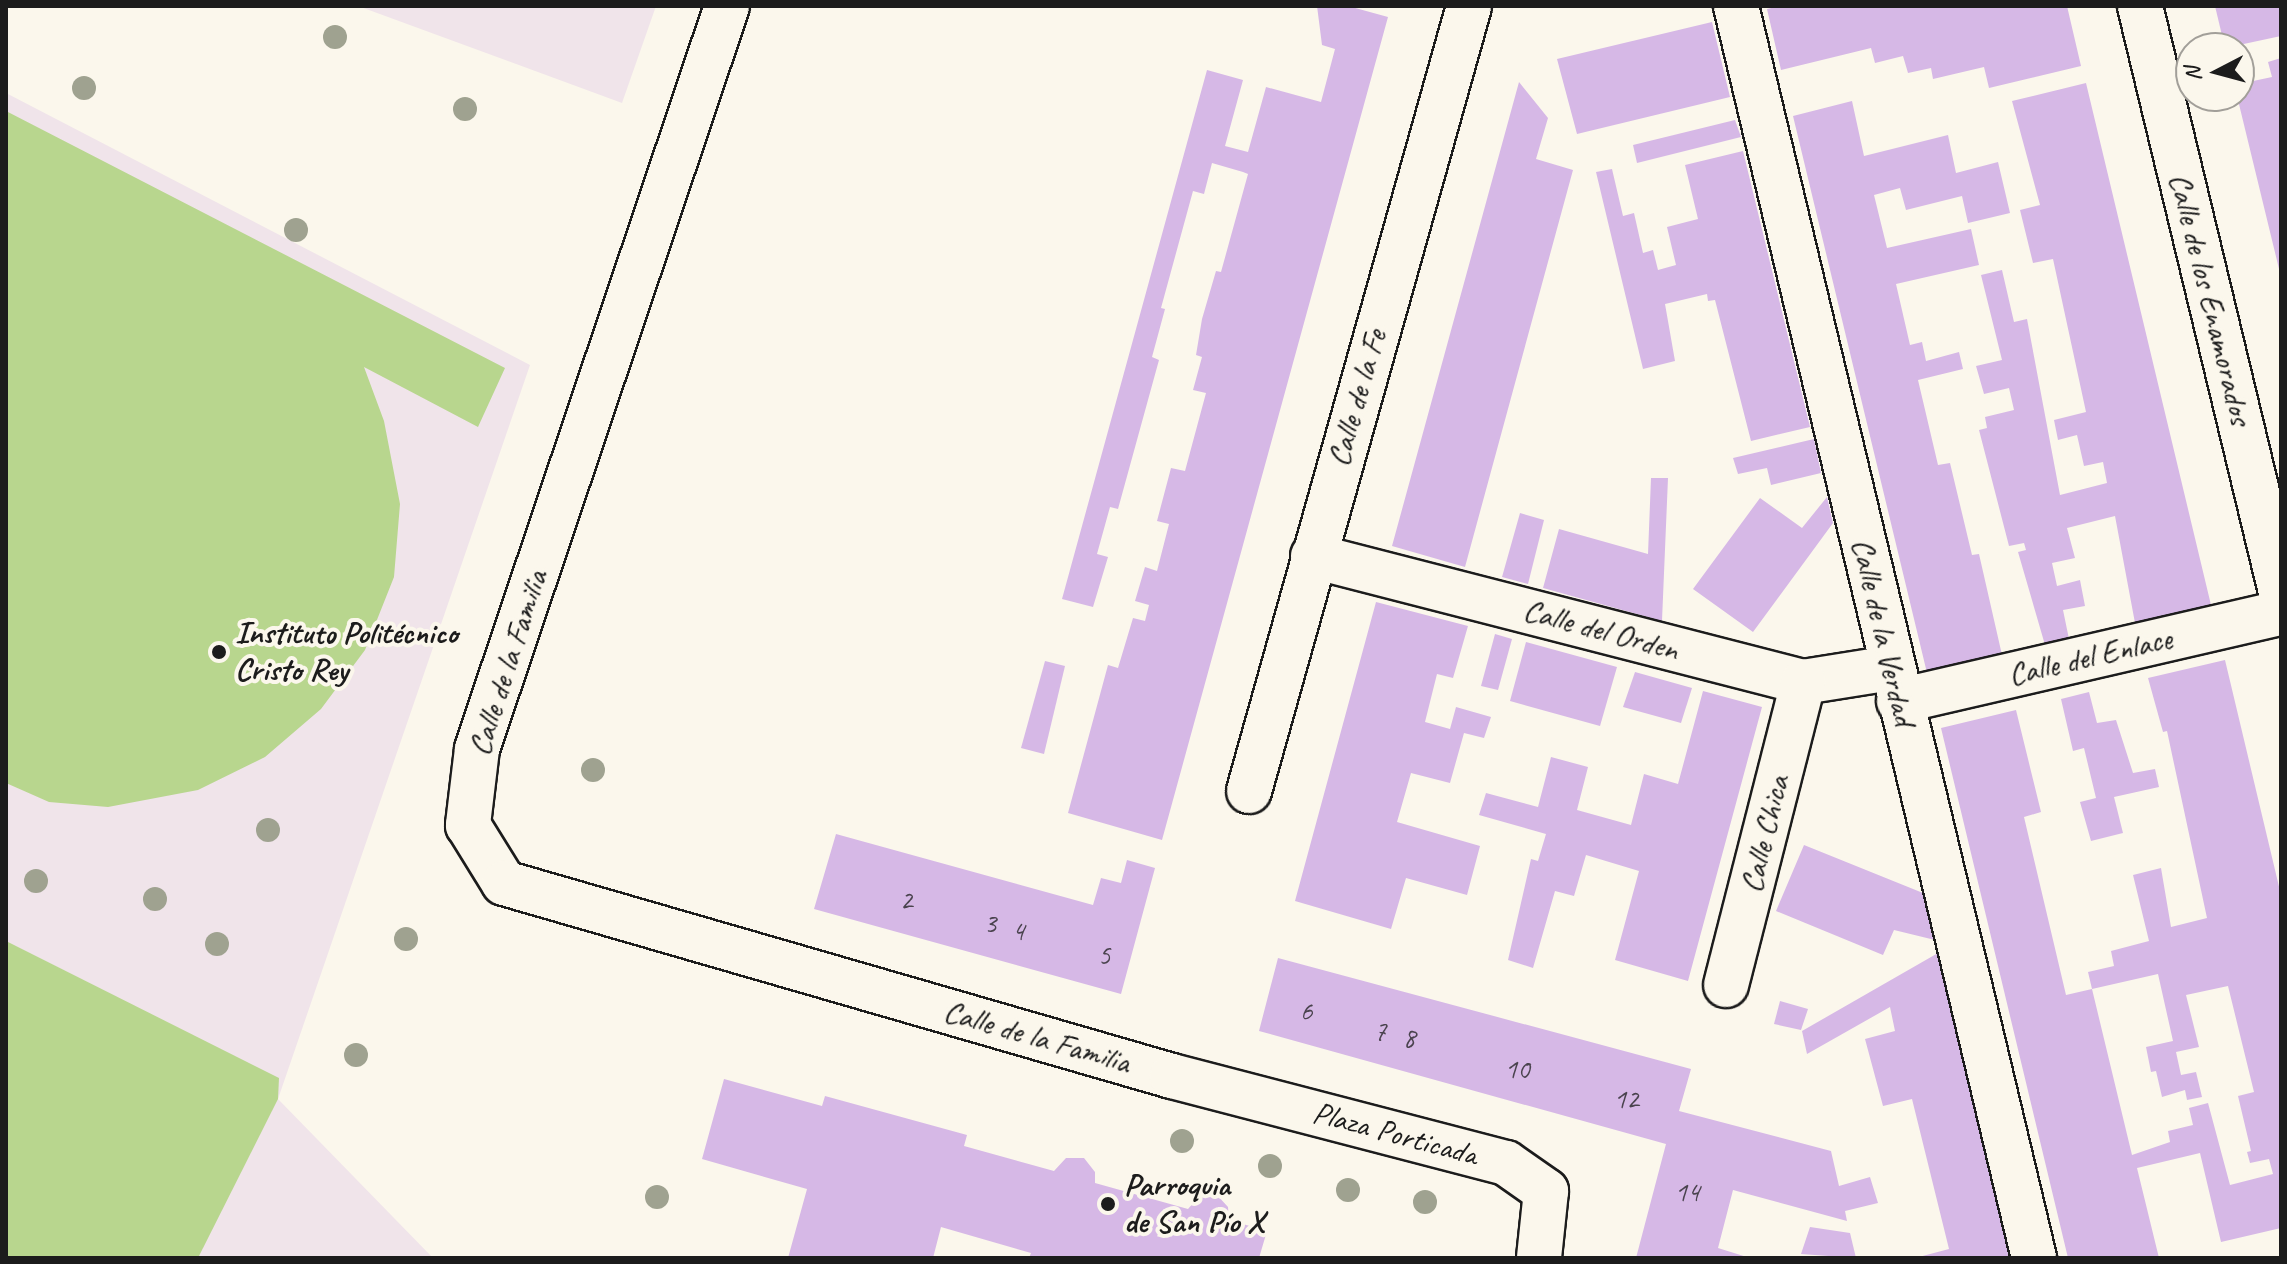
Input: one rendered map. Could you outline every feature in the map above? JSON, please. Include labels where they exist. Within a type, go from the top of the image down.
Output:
[{"type":"street","name":"Calle de la Familia","points":[[727,6],[477,749],[468,825],[504,883],[1172,1076]]},
{"type":"street","name":"Calle de la Fe","points":[[1249,791],[1469,6]]},
{"type":"street","name":"Calle de la Verdad","points":[[1736,6],[1895,685],[2034,1258]]},
{"type":"street","name":"Calle de los Enamorados","points":[[2140,6],[2281,592]]},
{"type":"street","name":"Calle del Orden","points":[[1313,556],[1803,682],[1895,685]]},
{"type":"street","name":"Calle del Enlace","points":[[1895,685],[2281,613]]},
{"type":"street","name":"Calle Chica","points":[[1726,985],[1803,682]]},
{"type":"street","name":"Plaza Porticada","points":[[1172,1076],[1506,1163],[1546,1191],[1539,1258]]},
{"type":"shaded area","points":[[358,6],[656,6],[622,103]]},
{"type":"shaded area","name":"Instituto Politécnico Cristo Rey","points":[[6,93],[530,365],[278,1099],[433,1258],[6,1258]]},
{"type":"green space","points":[[6,111],[505,368],[478,427],[364,367],[384,421],[400,504],[394,577],[365,650],[321,709],[265,757],[198,790],[108,807],[49,802],[6,783]]},
{"type":"green space","points":[[6,941],[279,1078],[278,1099],[198,1258],[6,1258]]},
{"type":"building","points":[[1317,6],[1348,6],[1388,17],[1162,840],[1068,813],[1108,665],[1118,668],[1133,618],[1145,621],[1149,605],[1135,601],[1145,567],[1157,571],[1169,524],[1157,521],[1171,468],[1185,471],[1206,393],[1193,390],[1202,357],[1196,355],[1202,319],[1216,271],[1221,272],[1248,174],[1212,163],[1204,194],[1193,191],[1161,308],[1165,309],[1152,357],[1159,360],[1118,509],[1110,507],[1097,554],[1108,557],[1093,607],[1062,599],[1207,70],[1243,80],[1225,146],[1248,152],[1266,87],[1321,102],[1335,49],[1322,45]]},
{"type":"building","points":[[1780,6],[2067,6],[2081,66],[1989,88],[1984,67],[1933,79],[1931,68],[1908,73],[1903,56],[1875,63],[1871,48],[1781,70],[1767,9]]},
{"type":"building","points":[[2215,6],[2281,6],[2281,36],[2255,42],[2255,32],[2221,32]]},
{"type":"building","points":[[1712,22],[1730,97],[1577,134],[1557,59]]},
{"type":"building","points":[[2281,58],[2281,273],[2241,112],[2255,112],[2255,81],[2272,77],[2268,62]]},
{"type":"building","points":[[1519,82],[1548,118],[1536,159],[1573,170],[1465,567],[1392,546]]},
{"type":"building","points":[[2086,83],[2211,605],[2135,623],[2115,516],[2067,528],[2075,558],[2052,563],[2057,586],[2080,580],[2085,606],[2063,610],[2069,639],[2045,645],[2018,552],[2026,550],[2024,543],[2009,546],[1979,430],[1987,428],[1985,417],[2014,410],[2009,388],[1984,394],[1976,366],[2002,360],[1981,275],[2002,270],[2014,322],[2027,319],[2060,495],[2107,483],[2103,462],[2084,466],[2077,435],[2058,440],[2054,420],[2086,412],[2053,259],[2033,263],[2020,210],[2040,205],[2012,101]]},
{"type":"building","points":[[1852,101],[1864,156],[1948,135],[1956,173],[1998,162],[2010,213],[1968,223],[1962,196],[1906,210],[1900,188],[1874,195],[1887,248],[1971,229],[1979,265],[1896,284],[1910,345],[1922,342],[1926,361],[1959,352],[1963,369],[1918,380],[1938,465],[1950,463],[1972,555],[1979,554],[2002,655],[1927,673],[1793,116]]},
{"type":"building","points":[[1735,120],[1741,137],[1637,163],[1633,145]]},
{"type":"building","points":[[1743,151],[1810,427],[1751,441],[1715,300],[1708,301],[1707,294],[1665,304],[1675,361],[1643,369],[1596,172],[1612,169],[1623,216],[1634,213],[1643,253],[1653,250],[1658,270],[1676,265],[1667,227],[1698,219],[1685,165]]},
{"type":"building","points":[[1814,439],[1821,473],[1771,485],[1767,468],[1738,474],[1733,458]]},
{"type":"building","points":[[1651,478],[1668,478],[1662,621],[1543,588],[1559,529],[1648,554]]},
{"type":"building","points":[[1827,497],[1833,523],[1753,632],[1693,589],[1760,498],[1802,528]]},
{"type":"building","points":[[1520,513],[1544,520],[1528,584],[1502,577]]},
{"type":"building","points":[[1376,602],[1468,626],[1453,678],[1437,674],[1425,722],[1450,729],[1456,707],[1491,717],[1484,738],[1464,733],[1450,783],[1411,773],[1397,822],[1480,846],[1467,895],[1406,878],[1391,929],[1295,901]]},
{"type":"building","points":[[1495,634],[1512,639],[1498,690],[1481,686]]},
{"type":"building","points":[[1526,642],[1617,667],[1600,726],[1510,701]]},
{"type":"building","points":[[2225,660],[2281,895],[2281,1228],[2221,1242],[2200,1153],[2137,1168],[2159,1258],[2068,1258],[1941,728],[2016,710],[2041,812],[2024,817],[2066,995],[2092,989],[2088,972],[2114,966],[2111,951],[2149,941],[2133,875],[2161,868],[2171,927],[2207,918],[2167,731],[2163,732],[2148,678]],"holes":[[[2158,974],[2173,1041],[2146,1047],[2151,1072],[2156,1071],[2162,1097],[2185,1090],[2187,1100],[2202,1097],[2196,1072],[2181,1075],[2176,1052],[2199,1047],[2186,995],[2228,986],[2254,1092],[2238,1096],[2251,1151],[2247,1152],[2250,1163],[2269,1159],[2273,1174],[2230,1185],[2208,1103],[2189,1108],[2193,1125],[2168,1131],[2170,1142],[2132,1155],[2092,989]]]},
{"type":"building","points":[[1045,661],[1065,666],[1044,754],[1021,748]]},
{"type":"building","points":[[1635,672],[1692,688],[1681,723],[1623,707]]},
{"type":"building","points":[[1703,691],[1762,707],[1688,981],[1615,960],[1639,871],[1586,855],[1574,896],[1555,891],[1533,968],[1508,960],[1531,859],[1538,861],[1546,834],[1479,815],[1486,793],[1538,807],[1551,757],[1588,767],[1577,810],[1631,825],[1644,774],[1678,784]]},
{"type":"building","points":[[2089,692],[2097,723],[2116,720],[2133,773],[2155,769],[2159,787],[2114,797],[2123,833],[2091,841],[2080,802],[2096,798],[2084,748],[2073,751],[2061,699]]},
{"type":"building","points":[[836,834],[1093,905],[1101,878],[1121,883],[1127,860],[1155,868],[1121,994],[814,909]]},
{"type":"building","points":[[1804,845],[1923,893],[1935,940],[1894,930],[1883,955],[1776,911]]},
{"type":"building","points":[[1938,953],[2012,1258],[1915,1258],[1949,1249],[1912,1099],[1883,1106],[1865,1039],[1895,1031],[1890,1007],[1807,1054],[1802,1031]]},
{"type":"building","points":[[1278,958],[1691,1069],[1679,1111],[1831,1151],[1839,1186],[1870,1177],[1878,1203],[1845,1211],[1847,1221],[1733,1190],[1718,1248],[1750,1258],[1636,1258],[1666,1144],[1259,1031]]},
{"type":"building","points":[[1780,1001],[1808,1009],[1801,1030],[1774,1024]]},
{"type":"building","points":[[724,1079],[822,1106],[825,1096],[967,1135],[964,1146],[1054,1171],[1066,1158],[1084,1158],[1095,1172],[1095,1183],[1188,1209],[1200,1195],[1217,1195],[1228,1207],[1229,1220],[1267,1231],[1259,1258],[1029,1258],[1031,1253],[941,1227],[933,1258],[788,1258],[807,1189],[702,1159]]},
{"type":"building","points":[[1810,1227],[1850,1233],[1856,1258],[1801,1254]]},
{"type":"place","name":"Instituto Politécnico Cristo Rey","points":[[219,652]]},
{"type":"place","name":"Parroquia de San Pío X","points":[[1108,1204]]}]
